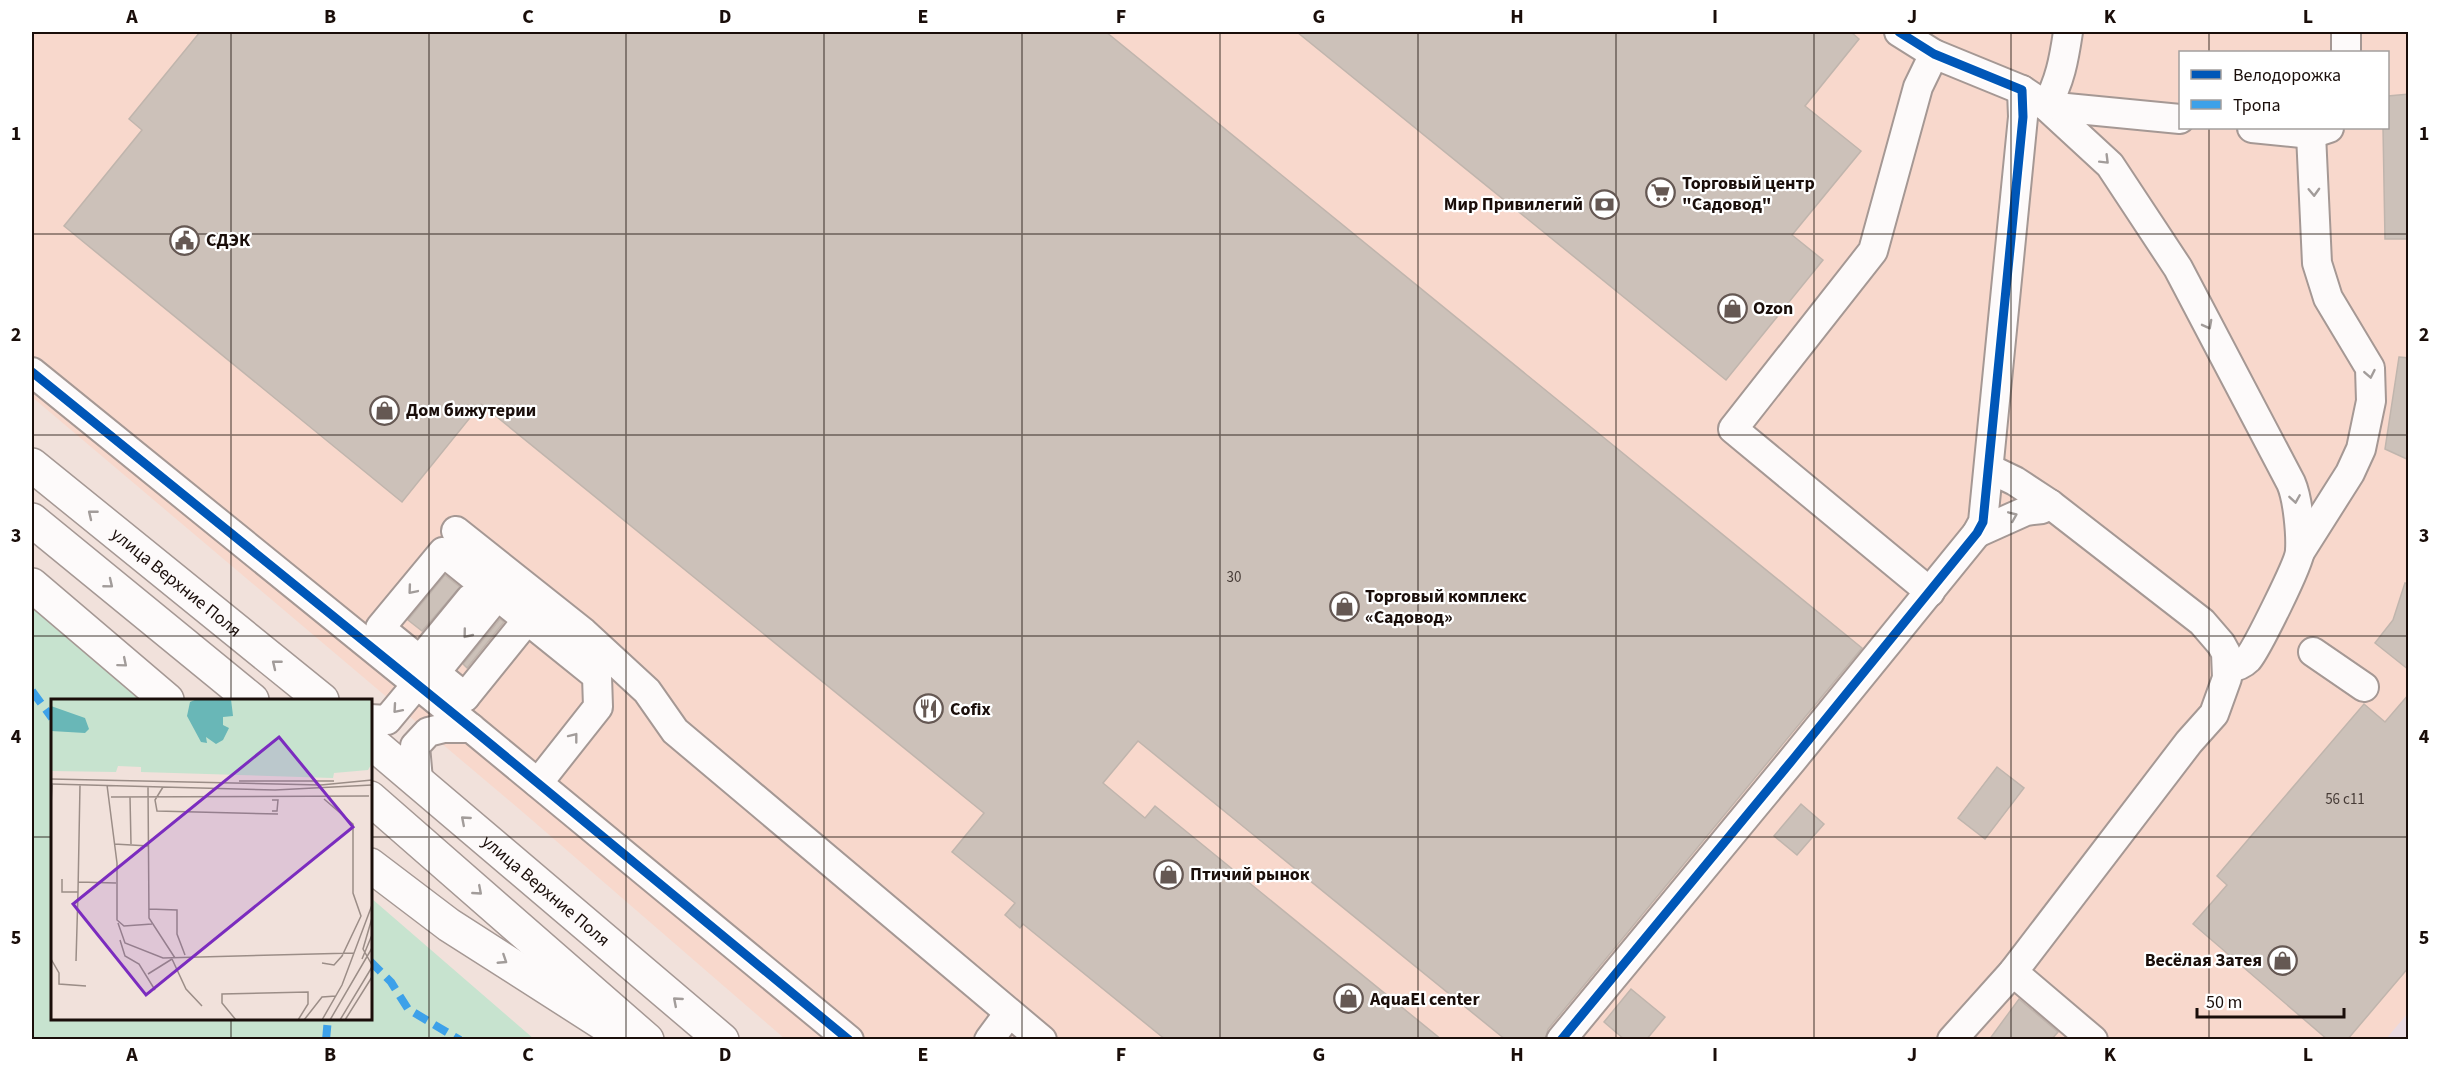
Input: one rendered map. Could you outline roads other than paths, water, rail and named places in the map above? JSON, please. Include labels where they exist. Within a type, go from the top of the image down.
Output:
[{"type":"main road","name":"улица Верхние Поля","points":[[32,465],[321,699]]},
{"type":"main road","points":[[32,520],[251,699]]},
{"type":"main road","points":[[39,591],[166,699]]},
{"type":"main road","name":"улица Верхние Поля","points":[[372,743],[722,1040]]},
{"type":"main road","points":[[372,800],[647,1040]]},
{"type":"main road","points":[[372,867],[449,925],[628,1040]]},
{"type":"street","points":[[1899,32],[1934,54],[2022,90],[2046,106],[2110,165],[2178,268],[2291,483],[2296,502],[2300,552]]},
{"type":"street","points":[[2046,106],[2057,87],[2068,32]]},
{"type":"street","points":[[2346,32],[2346,51]]},
{"type":"street","points":[[1930,592],[1733,429],[1872,250],[1918,87],[1934,54]]},
{"type":"street","points":[[1561,1040],[1930,592],[1977,533],[1983,522],[2023,117],[2022,90]]},
{"type":"street","points":[[2046,106],[2179,119]]},
{"type":"street","points":[[2019,157],[2033,132],[2040,127],[2055,125],[2070,127]]},
{"type":"street","points":[[2228,668],[2240,666],[2251,656],[2289,580],[2300,552],[2350,473],[2361,449],[2371,401],[2370,368],[2328,298],[2319,272],[2320,131],[2275,129]]},
{"type":"street","points":[[32,352],[34,364],[42,380],[432,675]]},
{"type":"street","points":[[1952,1040],[2013,972],[2189,742],[2214,714],[2225,686],[2228,668],[2226,653],[2221,644],[2202,622],[2050,504],[2015,481],[1989,469]]},
{"type":"street","points":[[1977,533],[2026,511],[2042,509],[2050,504]]},
{"type":"street","points":[[456,531],[583,632],[640,684],[675,731],[1042,1040]]},
{"type":"street","points":[[538,783],[598,707],[597,676],[443,552],[380,628],[432,675],[471,728],[849,1040]]},
{"type":"street","points":[[432,675],[498,595]]},
{"type":"street","points":[[372,719],[387,720],[432,675],[498,595]]},
{"type":"street","points":[[2313,652],[2364,687]]},
{"type":"street","points":[[418,780],[415,746],[428,732],[444,728],[471,728]]},
{"type":"street","points":[[2013,972],[2094,1040]]},
{"type":"street","points":[[989,1040],[1009,1013]]},
{"type":"place","name":"Торговый центр \"Садовод\"","points":[[1661,193]]},
{"type":"place","name":"Мир Привилегий","points":[[1604,204]]},
{"type":"place","name":"СДЭК","points":[[185,240]]},
{"type":"place","name":"Ozon","points":[[1732,308]]},
{"type":"place","name":"Дом бижутерии","points":[[385,410]]},
{"type":"place","name":"Торговый комплекс «Садовод»","points":[[1344,606]]},
{"type":"place","name":"Cofix","points":[[929,709]]},
{"type":"place","name":"Птичий рынок","points":[[1169,874]]},
{"type":"place","name":"Весёлая Затея","points":[[2283,960]]},
{"type":"place","name":"AquaEl center","points":[[1349,999]]}]
